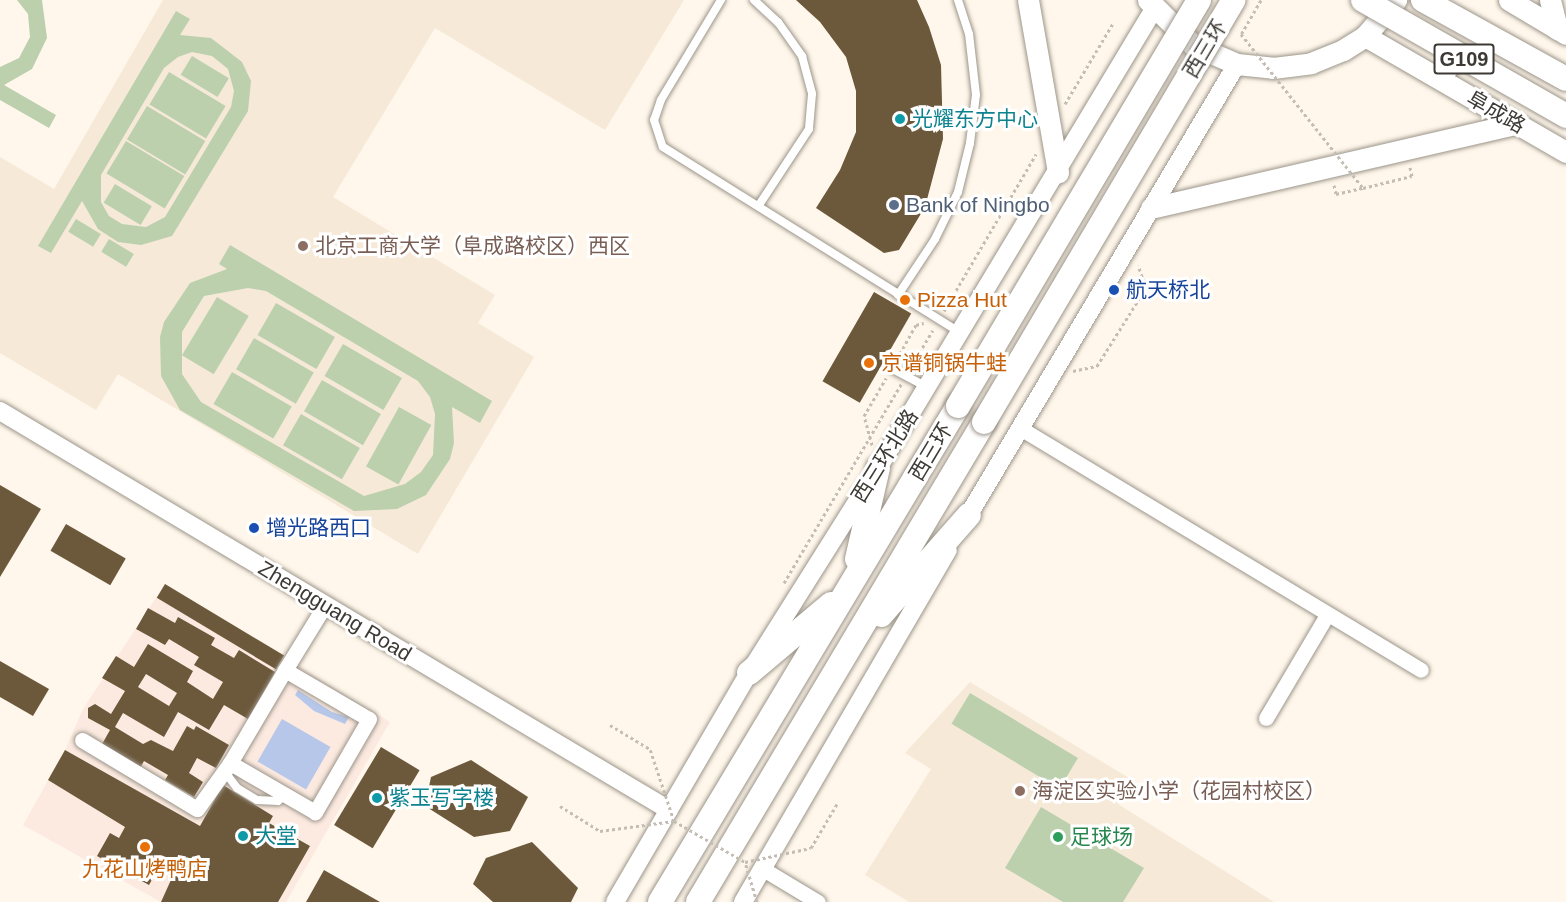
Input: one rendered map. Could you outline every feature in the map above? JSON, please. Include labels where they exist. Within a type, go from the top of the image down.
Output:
[{"type":"highway","name":"西三环","points":[[660,902],[1199,0]]},
{"type":"highway","name":"西三环","points":[[698,902],[1234,0]]},
{"type":"highway","name":"G109","points":[[1363,0],[1566,116]]},
{"type":"highway","name":"G109","points":[[1423,0],[1566,79]]},
{"type":"highway","points":[[749,673],[849,586],[879,468]]},
{"type":"highway","points":[[840,662],[969,515]]},
{"type":"main road","points":[[1028,0],[1058,172]]},
{"type":"main road","points":[[1151,5],[1193,45],[1237,64],[1273,68],[1311,63],[1343,50],[1365,36],[1396,0]]},
{"type":"main road","points":[[1509,0],[1562,31]]},
{"type":"main road","points":[[1550,0],[1562,31]]},
{"type":"main road","name":"阜成路","points":[[1365,36],[1566,152]]},
{"type":"main road","points":[[1151,208],[1516,124]]},
{"type":"street","name":"西三环北路","points":[[615,902],[672,815],[749,673],[879,468],[1058,172],[1151,5]]},
{"type":"street","points":[[743,902],[1020,428],[1237,64]]},
{"type":"street","name":"Zhengguang Road","points":[[0,411],[672,815]]},
{"type":"street","points":[[1020,428],[1420,670]]},
{"type":"street","points":[[82,740],[197,809],[230,763],[325,605]]},
{"type":"street","points":[[1266,718],[1328,615]]},
{"type":"street","points":[[230,763],[315,812],[369,720],[285,670]]},
{"type":"street","points":[[763,869],[818,902]]},
{"type":"lane","points":[[721,0],[661,100],[654,120],[663,147],[961,333]]},
{"type":"lane","points":[[753,0],[778,22],[802,56],[812,94],[809,129],[759,205]]},
{"type":"lane","points":[[898,295],[936,239],[958,192],[970,143],[976,95],[969,34],[958,0]]},
{"type":"lane","points":[[1447,83],[1458,63],[1566,125]]},
{"type":"lane","points":[[891,368],[927,388]]},
{"type":"path","points":[[1261,0],[1241,34],[1363,188]]},
{"type":"path","points":[[781,588],[1113,23]]},
{"type":"path","points":[[1336,194],[1412,176]]},
{"type":"path","points":[[1051,376],[1097,366],[1146,288],[1130,243]]},
{"type":"path","points":[[610,725],[650,749],[672,815],[745,862],[758,902]]},
{"type":"path","points":[[745,862],[811,848],[837,804]]},
{"type":"path","points":[[560,806],[600,831],[672,815]]},
{"type":"shaded area","name":"北京工商大学（阜成路校区）西区","points":[[163,0],[684,0],[605,130],[435,28],[333,197],[495,295],[478,323],[534,357],[418,554],[118,374],[96,410],[0,353],[0,157],[54,189]]},
{"type":"shaded area","points":[[165,584],[390,722],[286,902],[161,902],[23,825],[65,750],[83,709]]},
{"type":"shaded area","name":"海淀区实验小学（花园村校区）","points":[[970,682],[1129,778],[1118,804],[1274,902],[909,902],[865,875],[931,769],[905,753]]},
{"type":"green space","points":[[17,0],[42,0],[47,38],[32,69],[4,85],[56,115],[49,128],[0,100],[0,67],[19,58],[30,37],[28,14]]},
{"type":"green space","points":[[176,11],[190,19],[180,35],[211,38],[242,62],[251,81],[248,111],[172,236],[141,245],[118,242],[98,229],[82,201],[51,253],[38,246]],"holes":[[[192,52],[212,56],[228,69],[234,91],[231,107],[165,217],[146,227],[122,224],[109,216],[101,202],[101,175],[164,68],[178,57]]]},
{"type":"green space","points":[[192,56],[229,78],[218,97],[181,75]]},
{"type":"green space","points":[[169,72],[226,106],[206,139],[149,105]]},
{"type":"green space","points":[[147,106],[205,141],[185,174],[127,139]]},
{"type":"green space","points":[[126,141],[184,176],[165,209],[106,174]]},
{"type":"green space","points":[[115,184],[152,206],[141,225],[104,203]]},
{"type":"green space","points":[[76,219],[101,234],[93,247],[68,232]]},
{"type":"green space","points":[[109,239],[134,254],[126,267],[101,252]]},
{"type":"green space","points":[[230,245],[492,401],[480,423],[452,407],[454,443],[450,459],[426,495],[397,509],[354,511],[180,410],[161,376],[160,337],[164,322],[190,283],[227,269],[219,264]],"holes":[[[248,288],[266,291],[418,381],[430,397],[435,414],[433,455],[421,472],[405,484],[364,496],[201,402],[182,374],[182,332],[204,296]]]},
{"type":"green space","points":[[217,297],[249,316],[214,374],[182,355]]},
{"type":"green space","points":[[276,303],[335,337],[316,369],[258,335]]},
{"type":"green space","points":[[254,338],[314,372],[296,404],[236,369]]},
{"type":"green space","points":[[343,344],[402,378],[383,410],[324,376]]},
{"type":"green space","points":[[232,372],[292,406],[273,439],[214,404]]},
{"type":"green space","points":[[322,380],[381,414],[363,445],[304,411]]},
{"type":"green space","points":[[399,407],[431,425],[398,484],[366,466]]},
{"type":"green space","points":[[301,414],[360,448],[342,479],[283,445]]},
{"type":"green space","points":[[970,693],[1078,758],[1059,789],[951,724]]},
{"type":"green space","name":"足球场","points":[[1041,807],[1144,868],[1123,902],[1063,902],[1005,868]]},
{"type":"water","points":[[298,690],[332,712],[349,717],[345,724],[314,711],[295,695]]},
{"type":"water","points":[[282,719],[330,747],[306,789],[258,761]]},
{"type":"building","name":"光耀东方中心","points":[[796,0],[917,0],[929,27],[941,65],[943,139],[925,207],[899,250],[884,253],[816,208],[840,170],[856,132],[856,91],[846,57],[820,22]]},
{"type":"building","points":[[874,292],[911,314],[860,403],[822,381]]},
{"type":"building","points":[[0,485],[41,509],[0,577]]},
{"type":"building","points":[[66,524],[126,558],[110,585],[50,551]]},
{"type":"building","points":[[165,584],[284,656],[276,669],[157,598]]},
{"type":"building","points":[[148,608],[175,623],[178,617],[215,638],[211,645],[234,658],[239,650],[275,672],[248,719],[224,705],[209,730],[178,712],[164,737],[123,713],[115,727],[143,744],[151,740],[173,751],[187,726],[194,730],[196,726],[229,745],[216,768],[197,758],[189,773],[203,782],[194,797],[165,780],[168,775],[144,761],[140,768],[101,746],[110,730],[88,718],[88,708],[95,704],[111,714],[125,691],[102,678],[116,656],[134,667],[148,644],[193,671],[187,682],[213,699],[223,682],[194,665],[199,657],[169,639],[165,645],[136,629]],"holes":[[[146,674],[177,693],[169,706],[138,687]]]},
{"type":"building","points":[[0,661],[49,689],[33,716],[0,697]]},
{"type":"building","name":"紫玉写字楼","points":[[381,747],[420,770],[373,848],[334,825]]},
{"type":"building","points":[[65,750],[200,826],[223,785],[273,816],[269,823],[310,846],[278,902],[161,902],[175,871],[161,864],[149,885],[97,856],[110,833],[119,838],[125,827],[48,780]]},
{"type":"building","points":[[471,760],[528,797],[510,831],[474,837],[425,806],[431,777]]},
{"type":"building","points":[[532,842],[578,888],[571,902],[493,902],[473,884],[486,858]]},
{"type":"building","points":[[324,870],[380,902],[306,902]]},
{"type":"place","name":"光耀东方中心","points":[[900,119]]},
{"type":"place","name":"Bank of Ningbo","points":[[894,205]]},
{"type":"place","name":"北京工商大学（阜成路校区）西区","points":[[303,246]]},
{"type":"place","name":"航天桥北","points":[[1114,290]]},
{"type":"place","name":"Pizza Hut","points":[[905,300]]},
{"type":"place","name":"京谱铜锅牛蛙","points":[[869,363]]},
{"type":"place","name":"增光路西口","points":[[254,528]]},
{"type":"place","name":"海淀区实验小学（花园村校区）","points":[[1020,791]]},
{"type":"place","name":"紫玉写字楼","points":[[377,798]]},
{"type":"place","name":"大堂","points":[[243,836]]},
{"type":"place","name":"足球场","points":[[1058,837]]},
{"type":"place","name":"九花山烤鸭店","points":[[145,847]]}]
